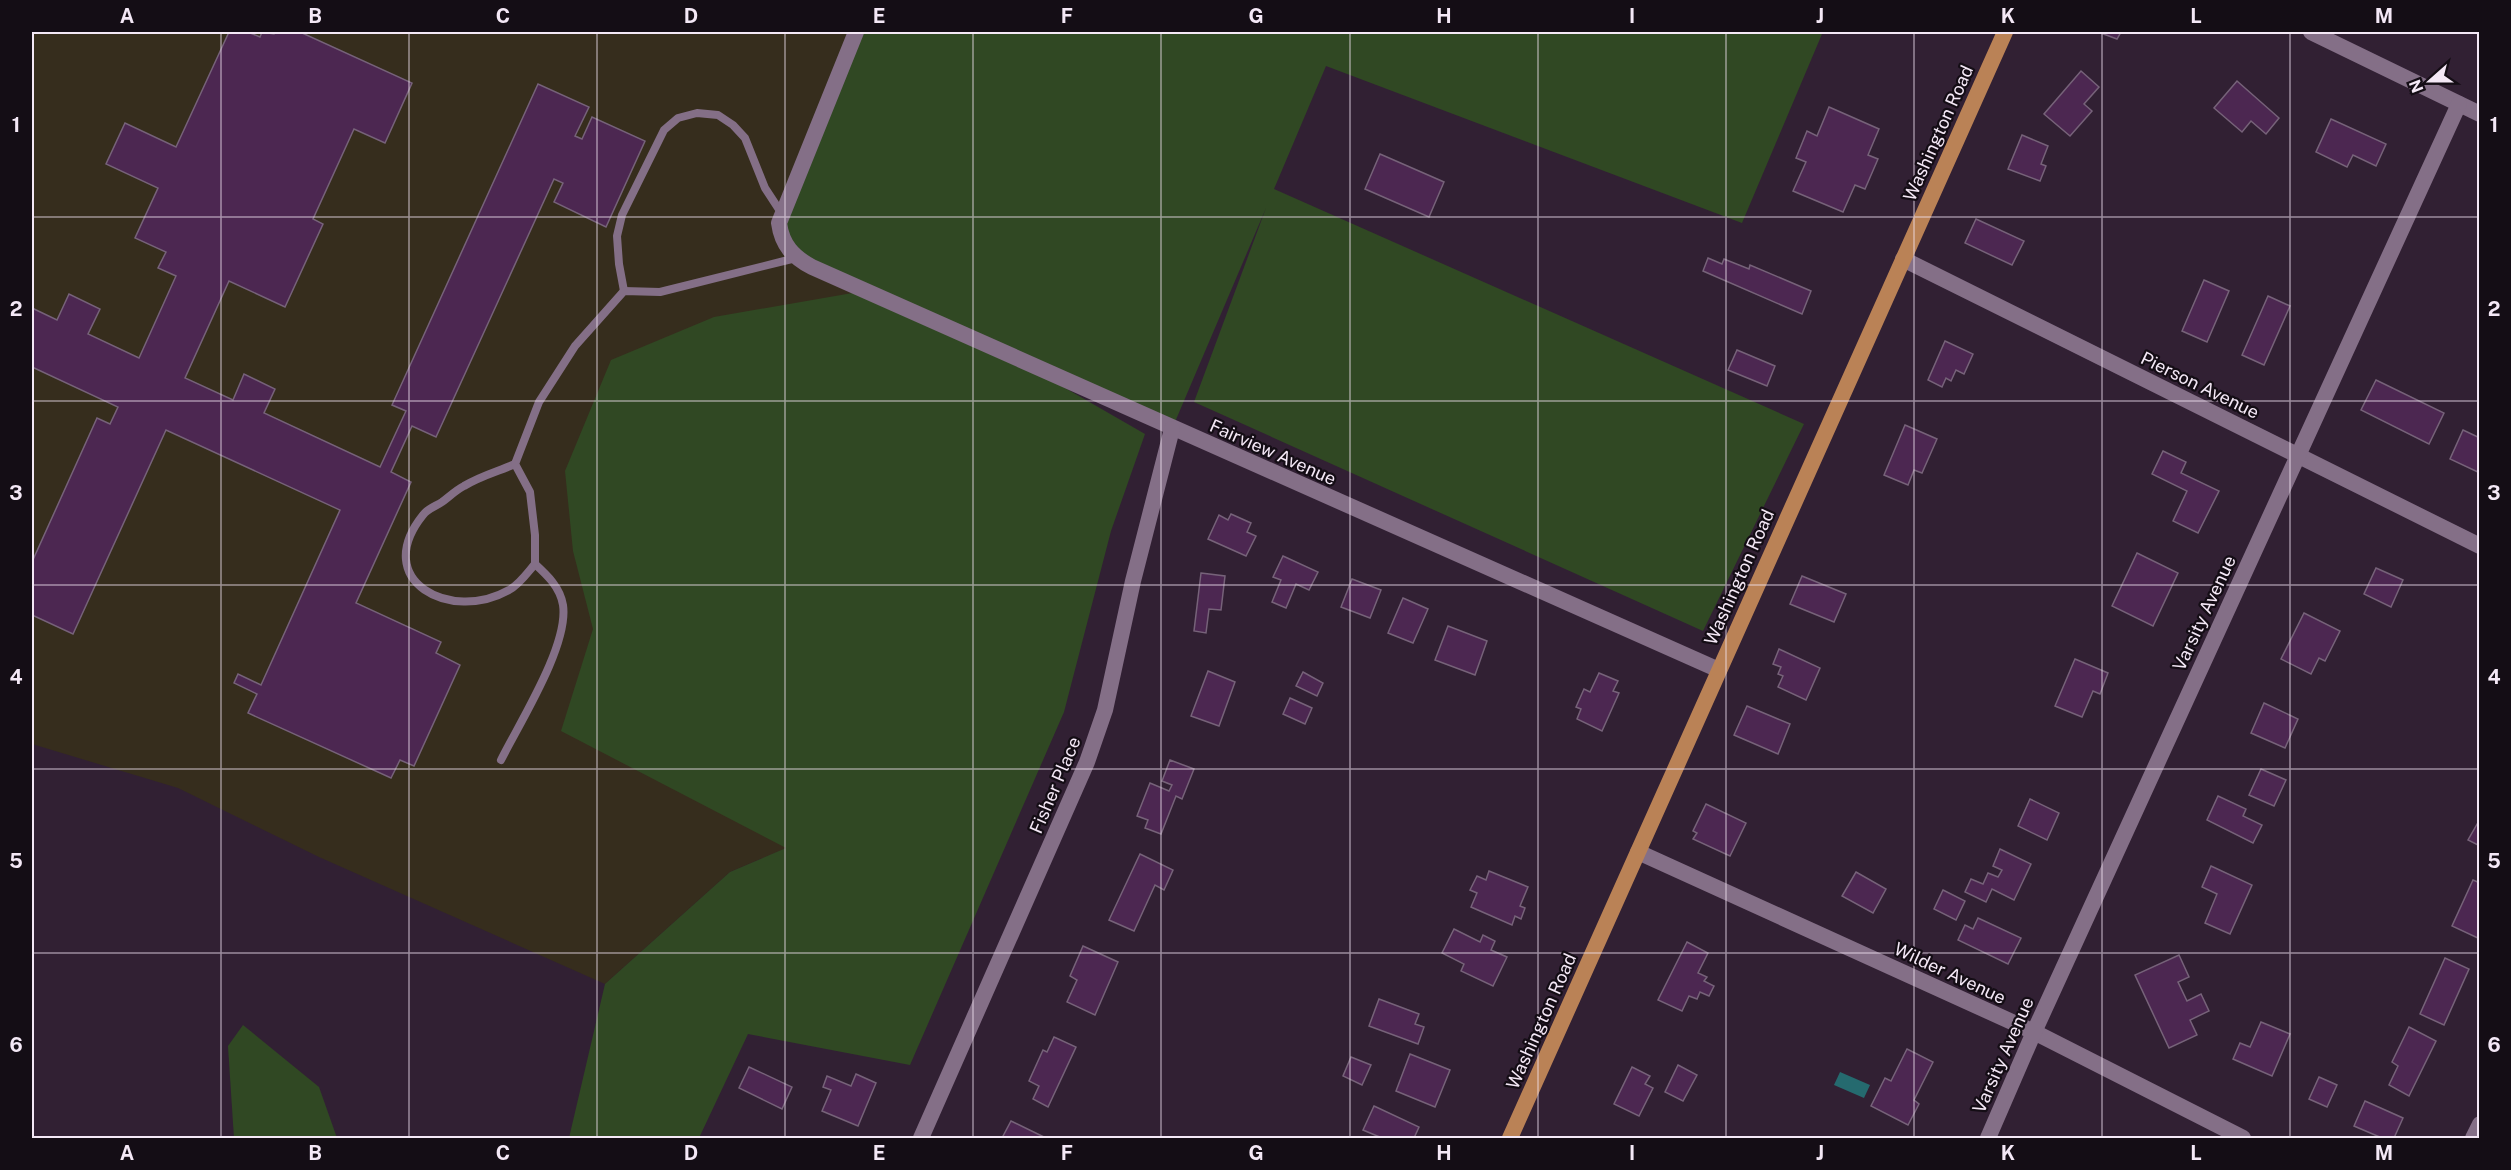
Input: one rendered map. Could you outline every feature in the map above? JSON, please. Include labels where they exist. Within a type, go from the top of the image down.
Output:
[{"type":"main road","name":"Washington Road","points":[[1510,1138],[2005,32]]},
{"type":"street","points":[[796,258],[782,238],[779,223],[856,32]]},
{"type":"street","points":[[2311,32],[2480,114]]},
{"type":"street","name":"Varsity Avenue","points":[[1988,1138],[2034,1032],[2459,104]]},
{"type":"street","name":"Fairview Avenue","points":[[796,258],[1172,429],[1719,670]]},
{"type":"street","name":"Pierson Avenue","points":[[1903,259],[2480,546]]},
{"type":"street","name":"Fisher Place","points":[[921,1138],[1087,762],[1104,710],[1133,581],[1172,429]]},
{"type":"street","name":"Wilder Avenue","points":[[1638,852],[2034,1032],[2243,1138]]},
{"type":"street","points":[[2473,1138],[2480,1124]]},
{"type":"lane","points":[[624,291],[617,236],[622,215],[664,130],[678,118],[697,113],[718,115],[734,125],[745,138],[765,188],[782,214]]},
{"type":"lane","points":[[515,465],[530,492],[535,535],[535,564],[511,590],[482,600],[458,603],[437,598],[422,589],[409,574],[406,552],[411,533],[424,513],[465,485],[515,465],[538,402],[575,346],[624,291],[660,292],[796,258]]},
{"type":"lane","points":[[501,760],[558,647],[564,624],[563,602],[552,579],[535,564]]},
{"type":"shaded area","points":[[32,32],[854,32],[864,291],[817,835],[730,872],[605,984],[319,857],[178,788],[32,744]]},
{"type":"shaded area","points":[[854,32],[1815,32],[1822,34],[1742,223],[1326,66],[1274,189],[1804,424],[1703,631],[1194,402],[1266,208],[1172,429],[1011,357],[1145,434],[1111,531],[1064,712],[910,1065],[748,1034],[699,1138],[569,1138],[605,984],[730,872],[786,848],[561,731],[593,629],[573,551],[565,471],[611,360],[714,317],[864,291],[812,267],[782,238]]},
{"type":"shaded area","points":[[243,1025],[319,1087],[337,1138],[234,1138],[228,1046]]},
{"type":"shaded area","points":[[1840,1072],[1870,1085],[1864,1098],[1834,1085]]},
{"type":"building","points":[[229,32],[248,32],[260,37],[262,32],[274,34],[275,32],[300,32],[412,83],[385,143],[354,129],[313,219],[323,224],[285,307],[229,281],[185,378],[233,400],[244,374],[275,389],[264,413],[380,467],[406,411],[392,405],[538,84],[589,107],[575,136],[582,139],[592,117],[645,141],[606,227],[554,202],[563,183],[554,179],[436,437],[412,426],[391,472],[411,482],[356,603],[441,642],[436,653],[460,665],[414,766],[400,760],[391,778],[248,713],[257,694],[234,683],[238,674],[261,685],[340,510],[166,430],[73,634],[32,615],[32,562],[97,418],[110,424],[118,407],[32,367],[32,308],[57,320],[69,294],[100,309],[88,334],[139,358],[176,276],[158,268],[166,252],[135,238],[158,188],[106,164],[125,123],[176,147]]},
{"type":"building","points":[[2098,32],[2121,32],[2117,39]]},
{"type":"building","points":[[2081,71],[2099,87],[2084,104],[2092,111],[2070,136],[2044,114]]},
{"type":"building","points":[[2237,81],[2279,118],[2266,134],[2251,121],[2242,132],[2214,108]]},
{"type":"building","points":[[1829,107],[1879,129],[1868,155],[1878,159],[1865,189],[1855,185],[1843,212],[1793,191],[1806,162],[1796,158],[1807,131],[1817,136]]},
{"type":"building","points":[[2331,119],[2386,144],[2376,166],[2353,155],[2347,167],[2316,152]]},
{"type":"building","points":[[2022,135],[2048,146],[2041,164],[2046,166],[2040,181],[2008,169]]},
{"type":"building","points":[[1380,154],[1444,182],[1429,217],[1365,189]]},
{"type":"building","points":[[1976,219],[2024,241],[2012,265],[1965,243]]},
{"type":"building","points":[[1708,258],[1722,264],[1724,259],[1749,269],[1750,265],[1811,291],[1802,314],[1703,271]]},
{"type":"building","points":[[2204,280],[2229,291],[2207,342],[2182,331]]},
{"type":"building","points":[[2268,296],[2290,306],[2264,365],[2242,355]]},
{"type":"building","points":[[1945,341],[1973,354],[1964,374],[1956,370],[1951,381],[1946,378],[1942,387],[1928,380]]},
{"type":"building","points":[[1737,350],[1775,366],[1767,386],[1728,370]]},
{"type":"building","points":[[2376,380],[2444,413],[2429,444],[2361,410]]},
{"type":"building","points":[[1905,425],[1937,439],[1922,473],[1914,470],[1908,485],[1884,475]]},
{"type":"building","points":[[2463,430],[2480,438],[2480,473],[2450,459]]},
{"type":"building","points":[[2163,451],[2186,462],[2181,473],[2219,491],[2198,533],[2173,521],[2187,491],[2152,474]]},
{"type":"building","points":[[1231,514],[1251,523],[1247,532],[1256,536],[1246,556],[1208,539],[1219,515],[1228,520]]},
{"type":"building","points":[[2137,553],[2178,573],[2153,626],[2112,606]]},
{"type":"building","points":[[1283,556],[1318,572],[1309,590],[1296,584],[1286,608],[1272,602],[1281,580],[1273,577]]},
{"type":"building","points":[[2376,568],[2403,580],[2391,607],[2364,594]]},
{"type":"building","points":[[1201,573],[1225,576],[1221,610],[1209,609],[1206,633],[1194,631]]},
{"type":"building","points":[[1802,576],[1846,594],[1834,622],[1790,604]]},
{"type":"building","points":[[1352,579],[1381,590],[1370,618],[1341,607]]},
{"type":"building","points":[[1403,598],[1428,609],[1413,643],[1388,633]]},
{"type":"building","points":[[2304,613],[2340,631],[2325,661],[2319,658],[2311,674],[2281,659]]},
{"type":"building","points":[[1448,626],[1487,641],[1475,675],[1435,660]]},
{"type":"building","points":[[1779,649],[1820,668],[1806,700],[1778,687],[1783,676],[1778,674],[1781,667],[1773,664]]},
{"type":"building","points":[[2075,659],[2108,673],[2100,694],[2093,691],[2082,717],[2055,706]]},
{"type":"building","points":[[1208,671],[1235,682],[1219,726],[1191,716]]},
{"type":"building","points":[[1303,672],[1323,683],[1317,696],[1296,686]]},
{"type":"building","points":[[1599,673],[1618,681],[1613,691],[1619,693],[1602,731],[1577,719],[1581,709],[1576,707],[1584,689],[1590,692]]},
{"type":"building","points":[[1290,698],[1312,708],[1305,724],[1283,714]]},
{"type":"building","points":[[2264,703],[2298,719],[2285,748],[2251,733]]},
{"type":"building","points":[[1747,706],[1790,724],[1778,754],[1734,735]]},
{"type":"building","points":[[1170,760],[1194,769],[1182,799],[1176,796],[1161,834],[1145,828],[1148,820],[1137,816],[1150,783],[1169,791],[1172,785],[1162,781]]},
{"type":"building","points":[[2261,769],[2286,780],[2274,806],[2249,795]]},
{"type":"building","points":[[2218,796],[2246,809],[2243,816],[2262,825],[2253,843],[2207,820]]},
{"type":"building","points":[[2030,799],[2059,813],[2047,840],[2018,826]]},
{"type":"building","points":[[1706,804],[1746,823],[1730,856],[1693,839],[1697,833],[1693,831]]},
{"type":"building","points":[[2480,819],[2480,846],[2468,840]]},
{"type":"building","points":[[2000,849],[2031,864],[2014,900],[1992,889],[1986,902],[1965,892],[1971,879],[1983,884],[1988,873],[1998,877],[2002,870],[1993,866]]},
{"type":"building","points":[[1140,854],[1173,870],[1164,890],[1155,885],[1134,931],[1109,920]]},
{"type":"building","points":[[2211,866],[2252,885],[2230,934],[2205,923],[2217,894],[2202,887]]},
{"type":"building","points":[[1489,871],[1528,887],[1520,906],[1525,908],[1521,919],[1515,916],[1512,925],[1471,907],[1477,893],[1470,890],[1477,876],[1486,880]]},
{"type":"building","points":[[1856,872],[1886,889],[1873,913],[1842,896]]},
{"type":"building","points":[[2473,880],[2480,883],[2480,939],[2452,926]]},
{"type":"building","points":[[1943,890],[1965,901],[1956,920],[1934,909]]},
{"type":"building","points":[[1978,918],[2021,938],[2008,964],[1958,940],[1965,925],[1973,929]]},
{"type":"building","points":[[1454,929],[1480,942],[1483,935],[1495,941],[1491,950],[1507,957],[1493,986],[1461,971],[1464,964],[1442,953]]},
{"type":"building","points":[[1687,942],[1708,953],[1698,973],[1707,977],[1704,981],[1714,986],[1709,996],[1700,992],[1697,999],[1689,996],[1682,1011],[1658,1000]]},
{"type":"building","points":[[1083,946],[1118,962],[1095,1015],[1067,1002],[1077,980],[1070,976]]},
{"type":"building","points":[[2179,955],[2189,977],[2178,982],[2187,1001],[2201,994],[2209,1011],[2190,1020],[2197,1035],[2169,1048],[2135,975]]},
{"type":"building","points":[[2445,958],[2469,969],[2444,1025],[2420,1014]]},
{"type":"building","points":[[1379,999],[1419,1014],[1415,1024],[1424,1027],[1418,1044],[1369,1026]]},
{"type":"building","points":[[2261,1022],[2290,1034],[2272,1076],[2233,1059],[2240,1043],[2250,1047]]},
{"type":"building","points":[[2409,1027],[2436,1041],[2409,1096],[2389,1085],[2398,1066],[2392,1062]]},
{"type":"building","points":[[1054,1037],[1076,1047],[1048,1107],[1033,1099],[1039,1086],[1029,1081],[1043,1050],[1047,1052]]},
{"type":"building","points":[[1907,1049],[1933,1062],[1914,1100],[1919,1104],[1908,1125],[1871,1106],[1885,1078],[1891,1081]]},
{"type":"building","points":[[1410,1054],[1450,1070],[1435,1107],[1396,1091]]},
{"type":"building","points":[[1351,1057],[1371,1065],[1362,1085],[1343,1076]]},
{"type":"building","points":[[1678,1065],[1697,1075],[1683,1101],[1665,1092]]},
{"type":"building","points":[[749,1067],[792,1087],[782,1109],[739,1088]]},
{"type":"building","points":[[1632,1067],[1650,1076],[1645,1084],[1653,1088],[1639,1116],[1614,1104]]},
{"type":"building","points":[[856,1074],[876,1083],[858,1126],[822,1111],[831,1090],[823,1087],[827,1076],[851,1086]]},
{"type":"building","points":[[2319,1077],[2337,1085],[2327,1107],[2309,1099]]},
{"type":"building","points":[[2365,1101],[2403,1118],[2394,1138],[2382,1138],[2354,1126]]},
{"type":"building","points":[[1374,1106],[1419,1127],[1414,1138],[1382,1138],[1363,1130]]},
{"type":"building","points":[[1011,1121],[1046,1138],[1002,1138]]}]
